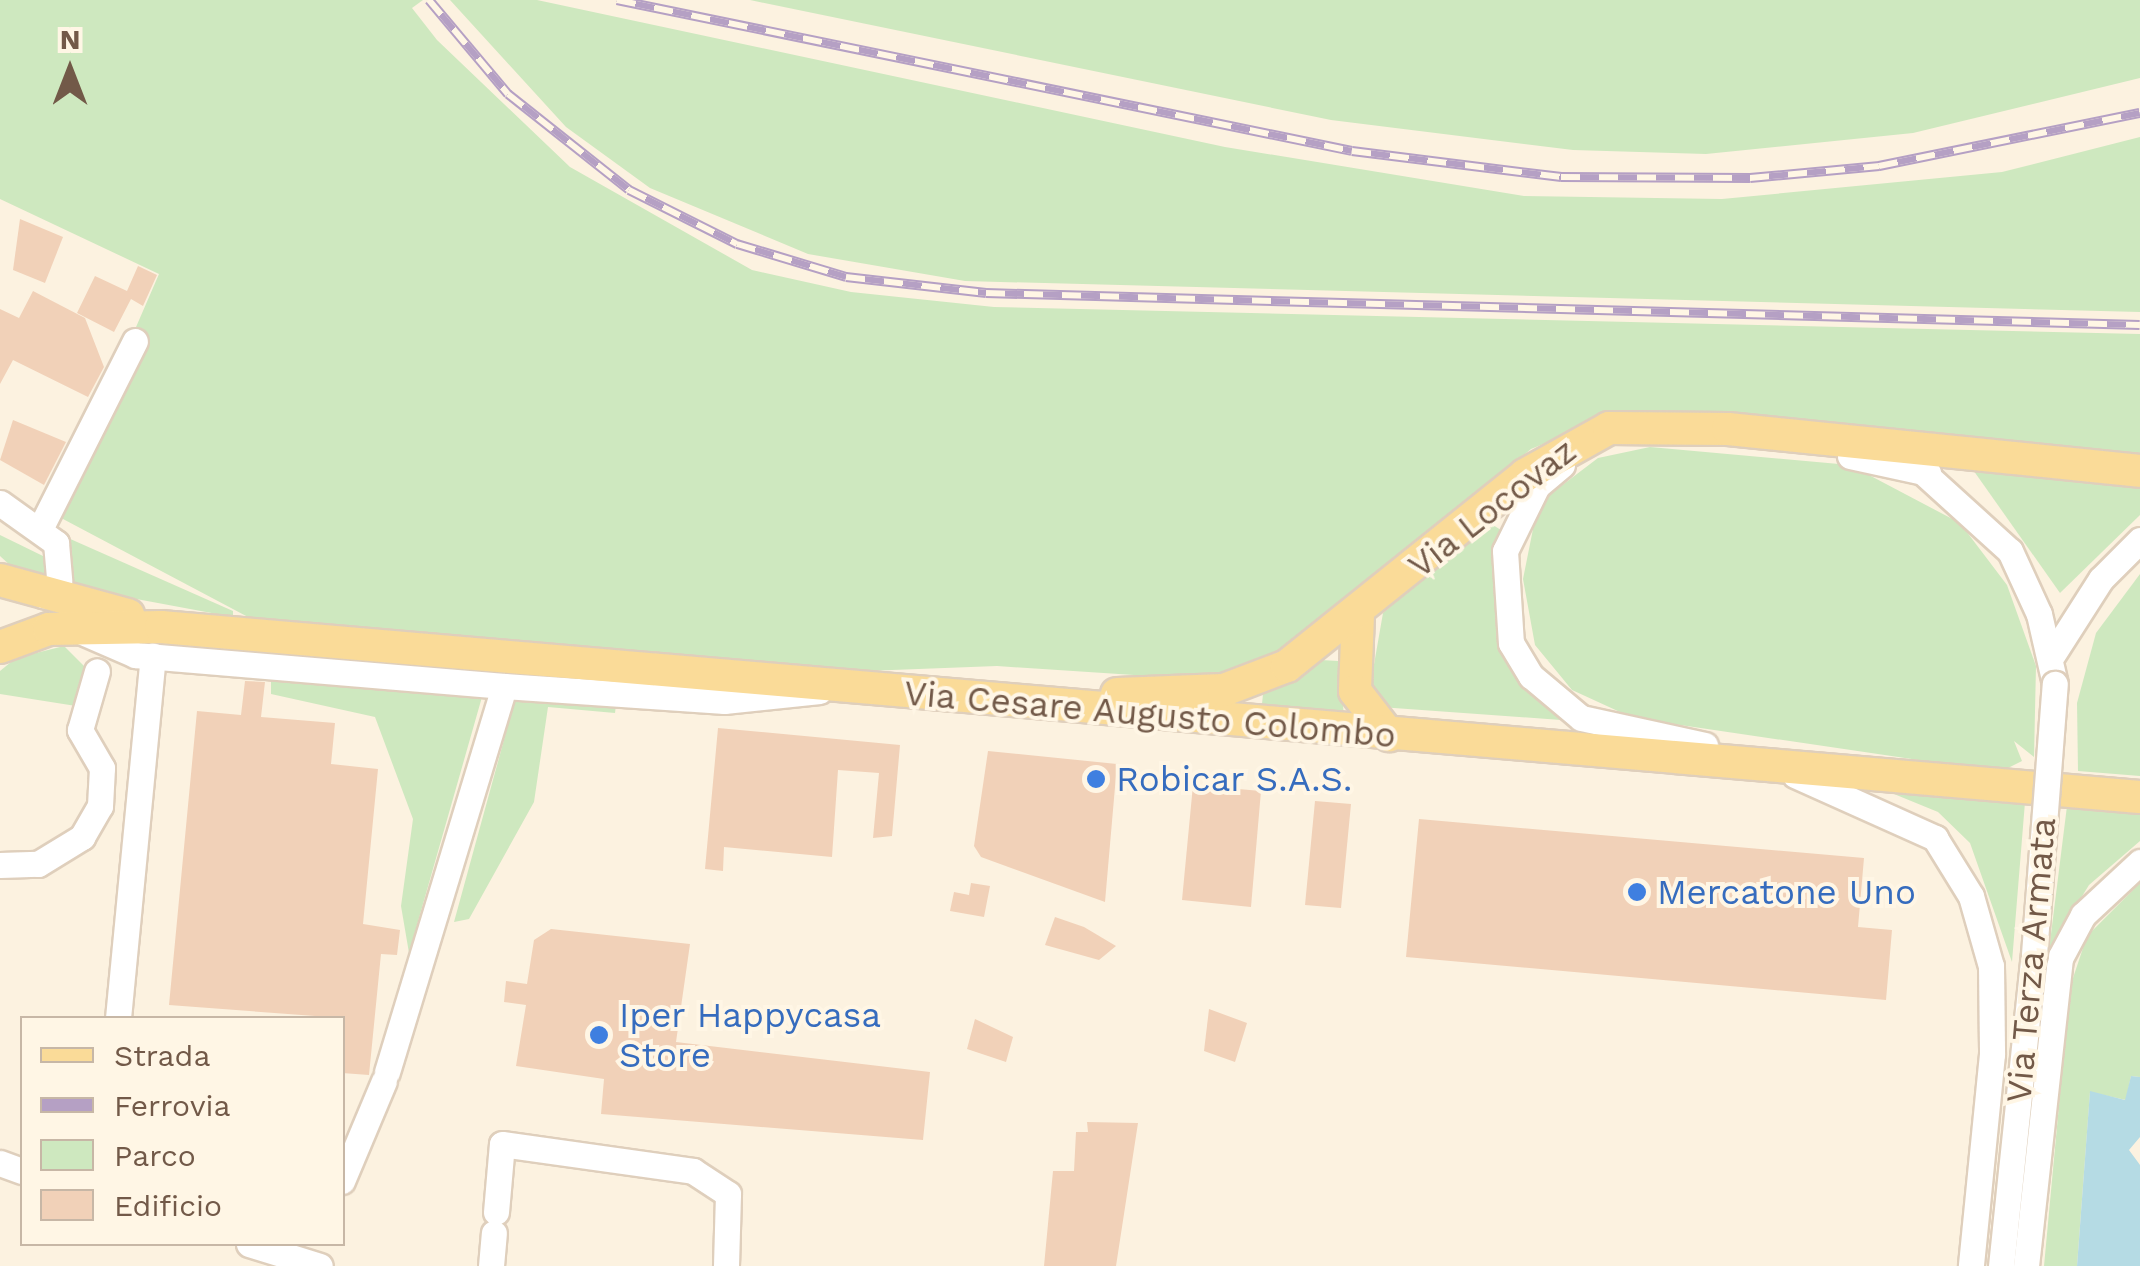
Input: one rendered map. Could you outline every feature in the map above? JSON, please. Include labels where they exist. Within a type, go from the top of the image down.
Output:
[{"type":"main road","name":"Via Locovaz","points":[[995,701],[1224,690],[1286,666],[1358,615],[1525,475],[1608,428],[1881,443],[2140,471]]},
{"type":"main road","name":"Via Cesare Augusto Colombo","points":[[0,582],[9,614],[0,645],[73,628],[157,641],[843,686],[2140,797]]},
{"type":"main road","name":"Via Cesare Augusto Colombo","points":[[0,582],[44,595],[157,641]]},
{"type":"main road","points":[[1358,615],[1355,691],[1389,735]]},
{"type":"street","points":[[42,525],[135,341]]},
{"type":"street","name":"Via Locovaz","points":[[1824,772],[1581,718],[1532,676],[1512,643],[1505,551],[1553,471],[1628,438],[1863,457],[1928,474]]},
{"type":"street","name":"Via Terza Armata","points":[[1881,443],[1928,474],[2010,550],[2052,654],[2055,684],[2034,954],[2001,1266]]},
{"type":"street","points":[[0,503],[42,525],[61,567],[44,595]]},
{"type":"street","points":[[2052,654],[2101,579],[2140,540]]},
{"type":"street","points":[[118,1016],[157,641],[504,686],[724,701],[843,686]]},
{"type":"street","points":[[0,864],[38,864],[82,837],[100,806],[102,768],[80,730],[97,671]]},
{"type":"street","points":[[345,1174],[386,1077],[504,686]]},
{"type":"street","name":"Via Terza Armata","points":[[1776,768],[1935,838],[1971,896],[1992,966],[1992,1054],[1970,1266]]},
{"type":"street","name":"Via Terza Armata","points":[[2026,1266],[2060,958],[2083,915],[2140,862]]},
{"type":"street","points":[[491,1266],[502,1144],[694,1171],[728,1194],[726,1266]]},
{"type":"street","points":[[255,1246],[320,1266]]},
{"type":"green space","points":[[0,0],[423,0],[412,8],[437,40],[570,167],[752,270],[851,292],[994,307],[2140,334],[2140,457],[1621,412],[1531,449],[1344,604],[1279,650],[1210,680],[997,666],[866,671],[248,617],[63,519],[58,507],[159,274],[0,199]]},
{"type":"green space","points":[[450,0],[537,0],[1225,147],[1524,196],[1722,199],[2002,172],[2140,137],[2140,312],[965,281],[808,254],[650,188],[566,127]]},
{"type":"green space","points":[[750,0],[2140,0],[2140,78],[1913,133],[1706,154],[1573,150],[1331,120]]},
{"type":"green space","points":[[1650,447],[1850,465],[1960,523],[2007,585],[2036,666],[2034,757],[2014,741],[2022,761],[2000,772],[1633,718],[1572,690],[1535,645],[1523,579],[1535,519],[1548,496],[1598,458]]},
{"type":"green space","points":[[1971,467],[2140,478],[2140,515],[2060,593]]},
{"type":"green space","points":[[1488,522],[1501,530],[1492,569],[1500,642],[1561,720],[1380,707],[1369,693],[1383,613]]},
{"type":"green space","points":[[59,534],[233,611],[233,617],[72,587]]},
{"type":"green space","points":[[0,535],[45,557],[50,577],[12,567],[0,556]]},
{"type":"green space","points":[[2140,574],[2140,776],[2078,771],[2077,703],[2096,633]]},
{"type":"green space","points":[[64,646],[85,667],[76,706],[0,694],[0,671],[16,658]]},
{"type":"green space","points":[[1321,660],[1338,661],[1344,715],[1262,704],[1263,694]]},
{"type":"green space","points":[[271,676],[482,697],[409,953],[401,906],[413,819],[375,717],[271,694]]},
{"type":"green space","points":[[516,696],[616,705],[615,713],[548,707],[534,802],[469,919],[454,922]]},
{"type":"green space","points":[[1894,794],[2025,802],[2012,962],[1970,843],[1938,812]]},
{"type":"green space","points":[[2067,806],[2140,814],[2140,841],[2089,885],[2049,950]]},
{"type":"green space","points":[[2140,883],[2140,1077],[2131,1076],[2126,1100],[2090,1092],[2077,1266],[2044,1266],[2070,987],[2087,936]]},
{"type":"water","points":[[2131,1076],[2140,1077],[2140,1137],[2129,1150],[2140,1165],[2140,1266],[2077,1266],[2090,1091],[2125,1100]]},
{"type":"building","points":[[20,219],[63,237],[45,283],[13,270]]},
{"type":"building","points":[[138,266],[157,275],[143,306],[131,299],[114,332],[77,313],[95,276],[127,291]]},
{"type":"building","points":[[33,291],[85,318],[104,367],[88,397],[13,360],[0,384],[0,309],[19,318]]},
{"type":"building","points":[[13,420],[66,442],[44,485],[0,460]]},
{"type":"building","points":[[245,681],[265,682],[261,717],[335,723],[331,764],[378,769],[363,924],[400,930],[397,955],[381,954],[369,1075],[345,1073],[345,1016],[169,1005],[197,711],[241,715]]},
{"type":"building","points":[[718,728],[900,745],[892,836],[873,838],[879,773],[838,770],[832,857],[724,847],[723,871],[705,869]]},
{"type":"building","points":[[988,751],[1117,764],[1105,902],[981,857],[974,846]]},
{"type":"building","points":[[1193,785],[1261,791],[1251,907],[1182,900]]},
{"type":"building","points":[[1315,801],[1351,804],[1341,908],[1305,905]]},
{"type":"building","name":"Mercatone Uno","points":[[1419,819],[1864,858],[1858,927],[1892,930],[1886,1000],[1406,957]]},
{"type":"building","points":[[971,883],[990,886],[984,917],[950,911],[954,892],[969,895]]},
{"type":"building","points":[[1055,917],[1084,927],[1116,946],[1099,960],[1045,945]]},
{"type":"building","points":[[551,929],[690,944],[676,1042],[930,1072],[923,1140],[601,1114],[604,1079],[516,1066],[526,1005],[504,1002],[506,981],[527,984],[534,940]]},
{"type":"building","points":[[1209,1009],[1247,1023],[1235,1062],[1204,1051]]},
{"type":"building","points":[[975,1019],[1013,1037],[1006,1062],[967,1049]]},
{"type":"building","points":[[1087,1122],[1138,1123],[1116,1266],[1044,1266],[1053,1171],[1074,1171],[1076,1132],[1088,1132]]},
{"type":"railway","points":[[429,0],[508,94],[629,190],[737,244],[846,277],[986,293],[2140,325]]},
{"type":"railway","points":[[617,0],[1352,151],[1561,177],[1750,178],[1879,166],[2140,113]]},
{"type":"place","name":"Robicar S.A.S.","points":[[1096,779]]},
{"type":"place","name":"Mercatone Uno","points":[[1637,892]]},
{"type":"place","name":"Iper Happycasa Store","points":[[599,1035]]}]
